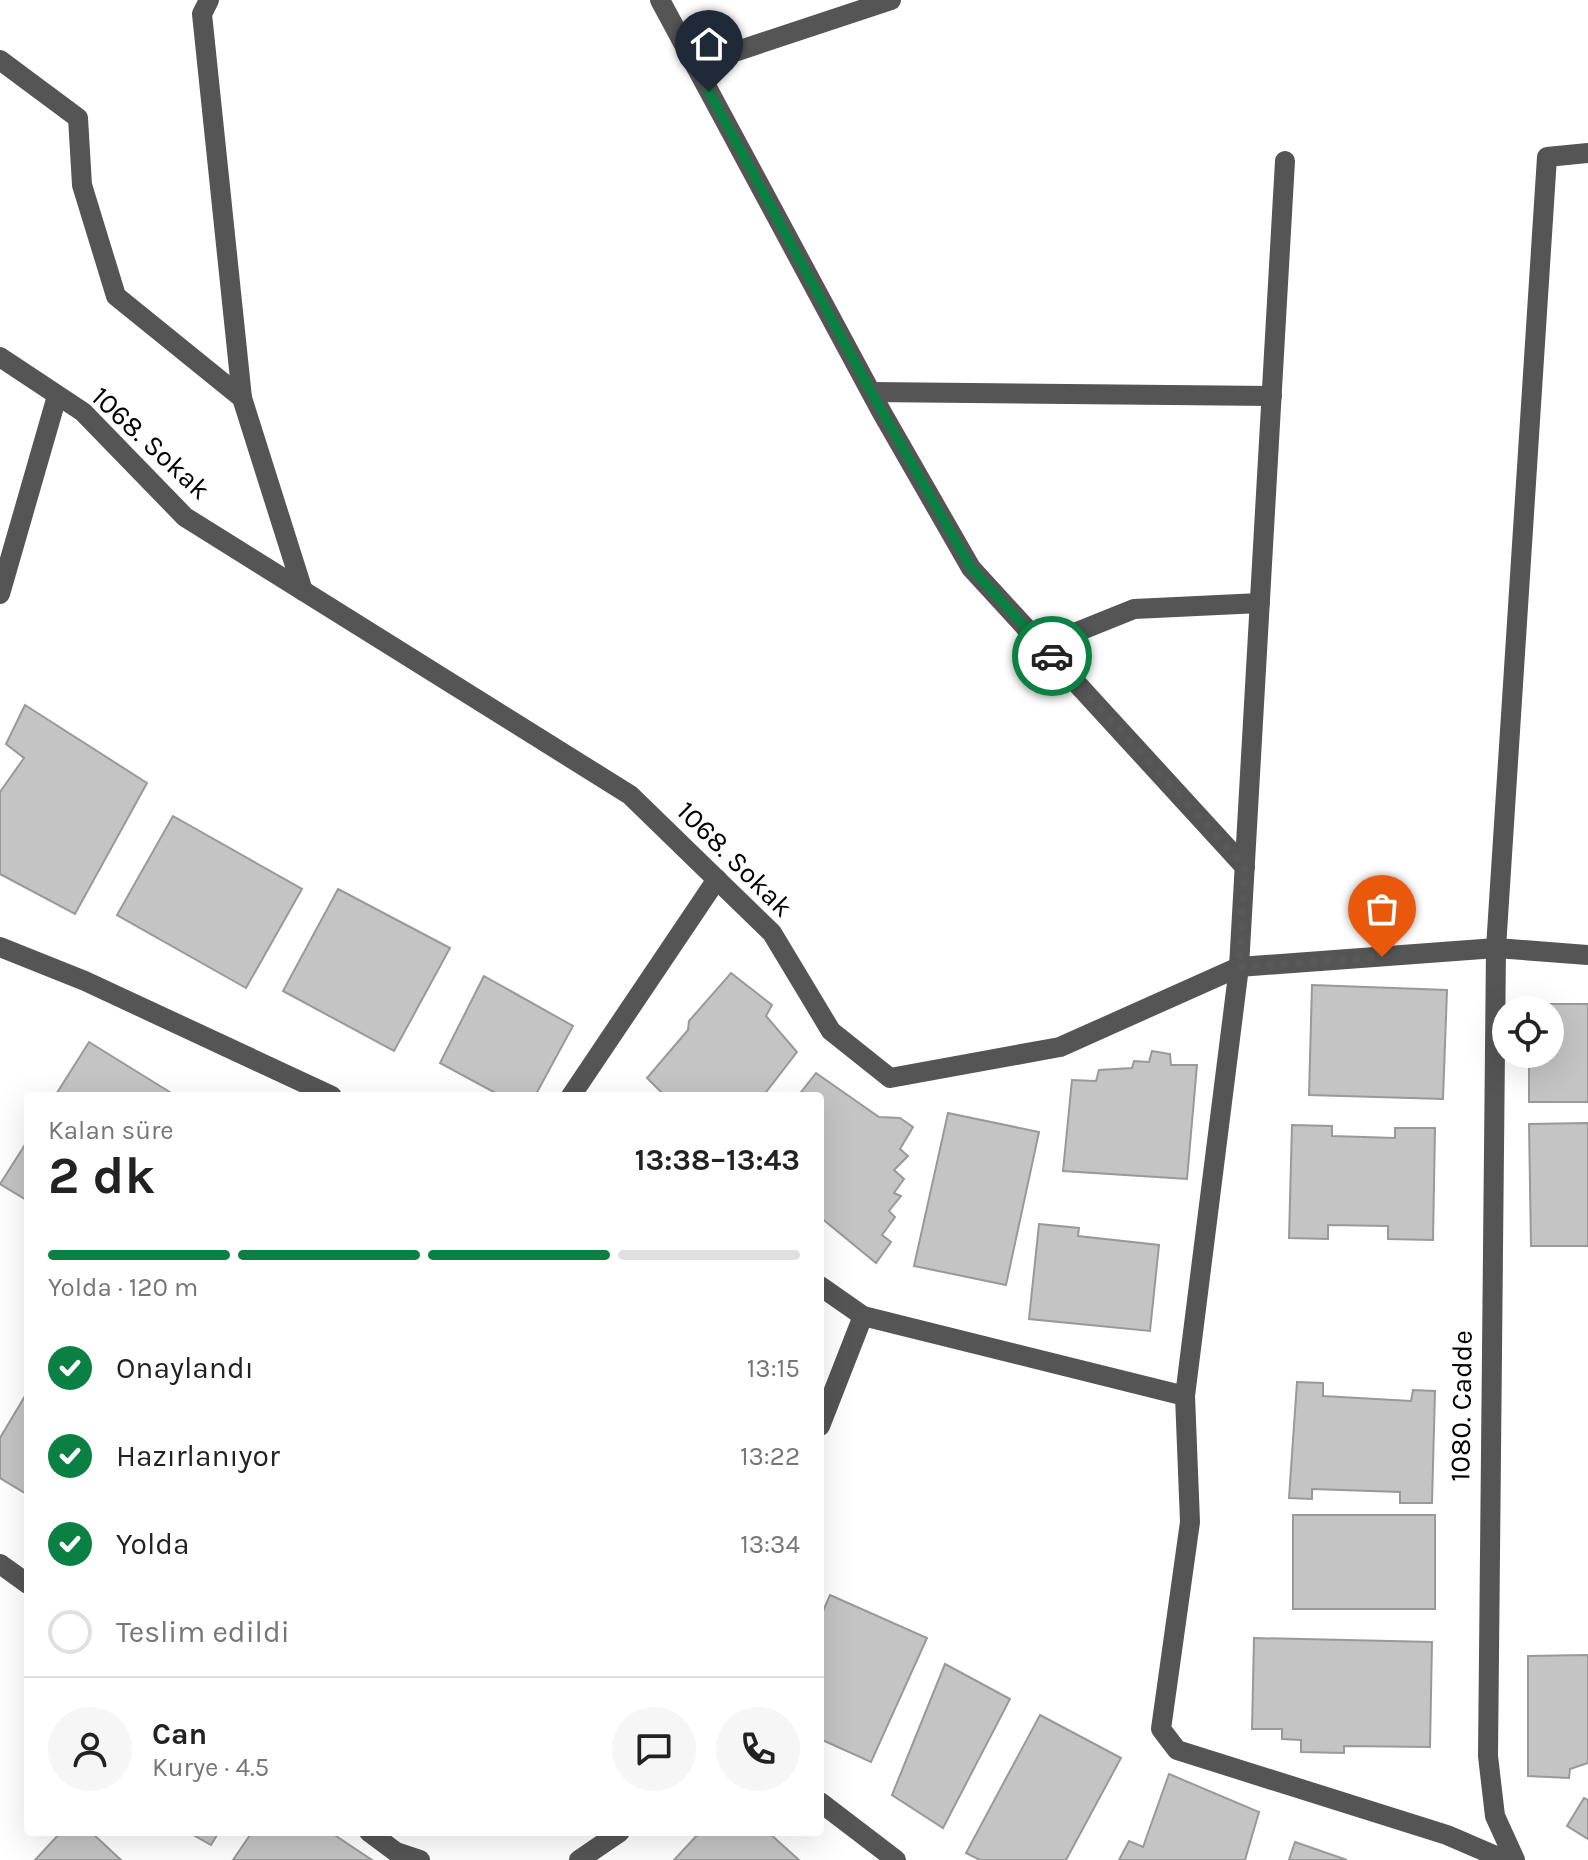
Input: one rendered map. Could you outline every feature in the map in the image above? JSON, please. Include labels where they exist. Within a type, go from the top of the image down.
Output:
[{"type":"street","points":[[209,0],[202,14],[242,398],[303,591]]},
{"type":"street","points":[[660,0],[871,392],[971,568],[1245,867]]},
{"type":"street","points":[[695,65],[891,0]]},
{"type":"street","points":[[0,60],[78,118],[82,185],[116,296],[242,398]]},
{"type":"street","name":"1080. Cadde","points":[[1515,1860],[1495,1816],[1488,1740],[1496,948],[1547,157],[1588,153]]},
{"type":"street","points":[[1285,161],[1239,967],[1185,1396],[1190,1522],[1161,1729],[1177,1750],[1447,1835],[1505,1860]]},
{"type":"street","name":"1068. Sokak","points":[[0,357],[83,412],[185,517],[630,795],[772,933],[831,1031],[890,1078],[1060,1047],[1239,967],[1496,948],[1588,955]]},
{"type":"street","points":[[871,392],[1272,396]]},
{"type":"street","points":[[0,594],[57,396]]},
{"type":"street","points":[[1042,646],[1134,609],[1260,603]]},
{"type":"street","points":[[574,1092],[717,879]]},
{"type":"street","points":[[0,947],[85,981],[323,1092]]},
{"type":"street","points":[[824,1289],[863,1316],[1185,1396]]},
{"type":"street","points":[[824,1416],[863,1316]]},
{"type":"street","points":[[0,1564],[24,1581]]},
{"type":"street","points":[[824,1805],[896,1860]]},
{"type":"street","points":[[374,1836],[396,1852],[420,1860]]},
{"type":"street","points":[[579,1860],[614,1836]]},
{"type":"building","points":[[25,705],[147,783],[75,914],[0,874],[0,792],[24,758],[6,744]]},
{"type":"building","points":[[173,816],[302,889],[246,988],[117,915]]},
{"type":"building","points":[[338,889],[450,948],[394,1051],[283,991]]},
{"type":"building","points":[[731,973],[772,1005],[766,1016],[797,1052],[766,1092],[661,1092],[647,1078],[688,1030],[689,1021]]},
{"type":"building","points":[[484,976],[573,1026],[537,1092],[494,1092],[440,1063]]},
{"type":"building","points":[[1312,985],[1447,990],[1443,1099],[1309,1095]]},
{"type":"building","points":[[1564,1004],[1588,1004],[1588,1102],[1529,1102],[1529,1068],[1564,1068]]},
{"type":"building","points":[[89,1042],[170,1092],[58,1092]]},
{"type":"building","points":[[1152,1051],[1170,1054],[1171,1065],[1197,1065],[1187,1179],[1063,1171],[1072,1080],[1096,1081],[1099,1070],[1132,1068],[1134,1061],[1149,1062]]},
{"type":"building","points":[[816,1073],[879,1117],[900,1118],[913,1127],[900,1149],[908,1156],[894,1170],[904,1179],[894,1193],[901,1196],[889,1211],[895,1217],[882,1235],[891,1242],[876,1263],[824,1220],[824,1092],[801,1092]]},
{"type":"building","points":[[948,1113],[1039,1132],[1006,1285],[914,1266]]},
{"type":"building","points":[[1588,1123],[1588,1246],[1531,1246],[1529,1124]]},
{"type":"building","points":[[1292,1125],[1332,1126],[1332,1136],[1395,1138],[1395,1128],[1435,1128],[1433,1240],[1388,1239],[1388,1226],[1328,1225],[1328,1239],[1289,1238]]},
{"type":"building","points":[[24,1146],[24,1199],[0,1184]]},
{"type":"building","points":[[1039,1224],[1079,1228],[1078,1236],[1159,1245],[1150,1331],[1029,1319]]},
{"type":"building","points":[[1297,1382],[1323,1383],[1323,1396],[1411,1401],[1413,1390],[1435,1391],[1432,1503],[1400,1503],[1400,1492],[1312,1489],[1312,1499],[1289,1498]]},
{"type":"building","points":[[24,1398],[24,1493],[0,1478],[0,1438]]},
{"type":"building","points":[[1293,1515],[1435,1515],[1435,1609],[1293,1609]]},
{"type":"building","points":[[830,1595],[927,1638],[871,1762],[824,1741],[824,1609]]},
{"type":"building","points":[[1254,1638],[1432,1642],[1430,1747],[1344,1746],[1344,1753],[1301,1752],[1301,1740],[1282,1739],[1282,1729],[1252,1729]]},
{"type":"building","points":[[1588,1655],[1588,1763],[1570,1769],[1569,1778],[1528,1776],[1528,1656]]},
{"type":"building","points":[[945,1664],[1010,1699],[943,1828],[892,1795]]},
{"type":"building","points":[[1040,1715],[1121,1758],[1066,1860],[980,1860],[966,1853]]},
{"type":"building","points":[[1169,1774],[1259,1812],[1245,1860],[1119,1860],[1129,1841],[1143,1847]]},
{"type":"building","points":[[1584,1798],[1588,1800],[1588,1839],[1567,1826]]},
{"type":"building","points":[[57,1836],[95,1836],[121,1860],[35,1860]]},
{"type":"building","points":[[195,1836],[217,1836],[211,1845]]},
{"type":"building","points":[[249,1836],[336,1836],[372,1860],[233,1860]]},
{"type":"building","points":[[696,1836],[772,1836],[799,1860],[674,1860]]},
{"type":"building","points":[[1295,1842],[1347,1860],[1289,1860]]},
{"type":"way so far","points":[[1052,656],[1245,867],[1239,967],[1382,957]]},
{"type":"route","points":[[709,92],[871,392],[971,568],[1052,656]]}]
